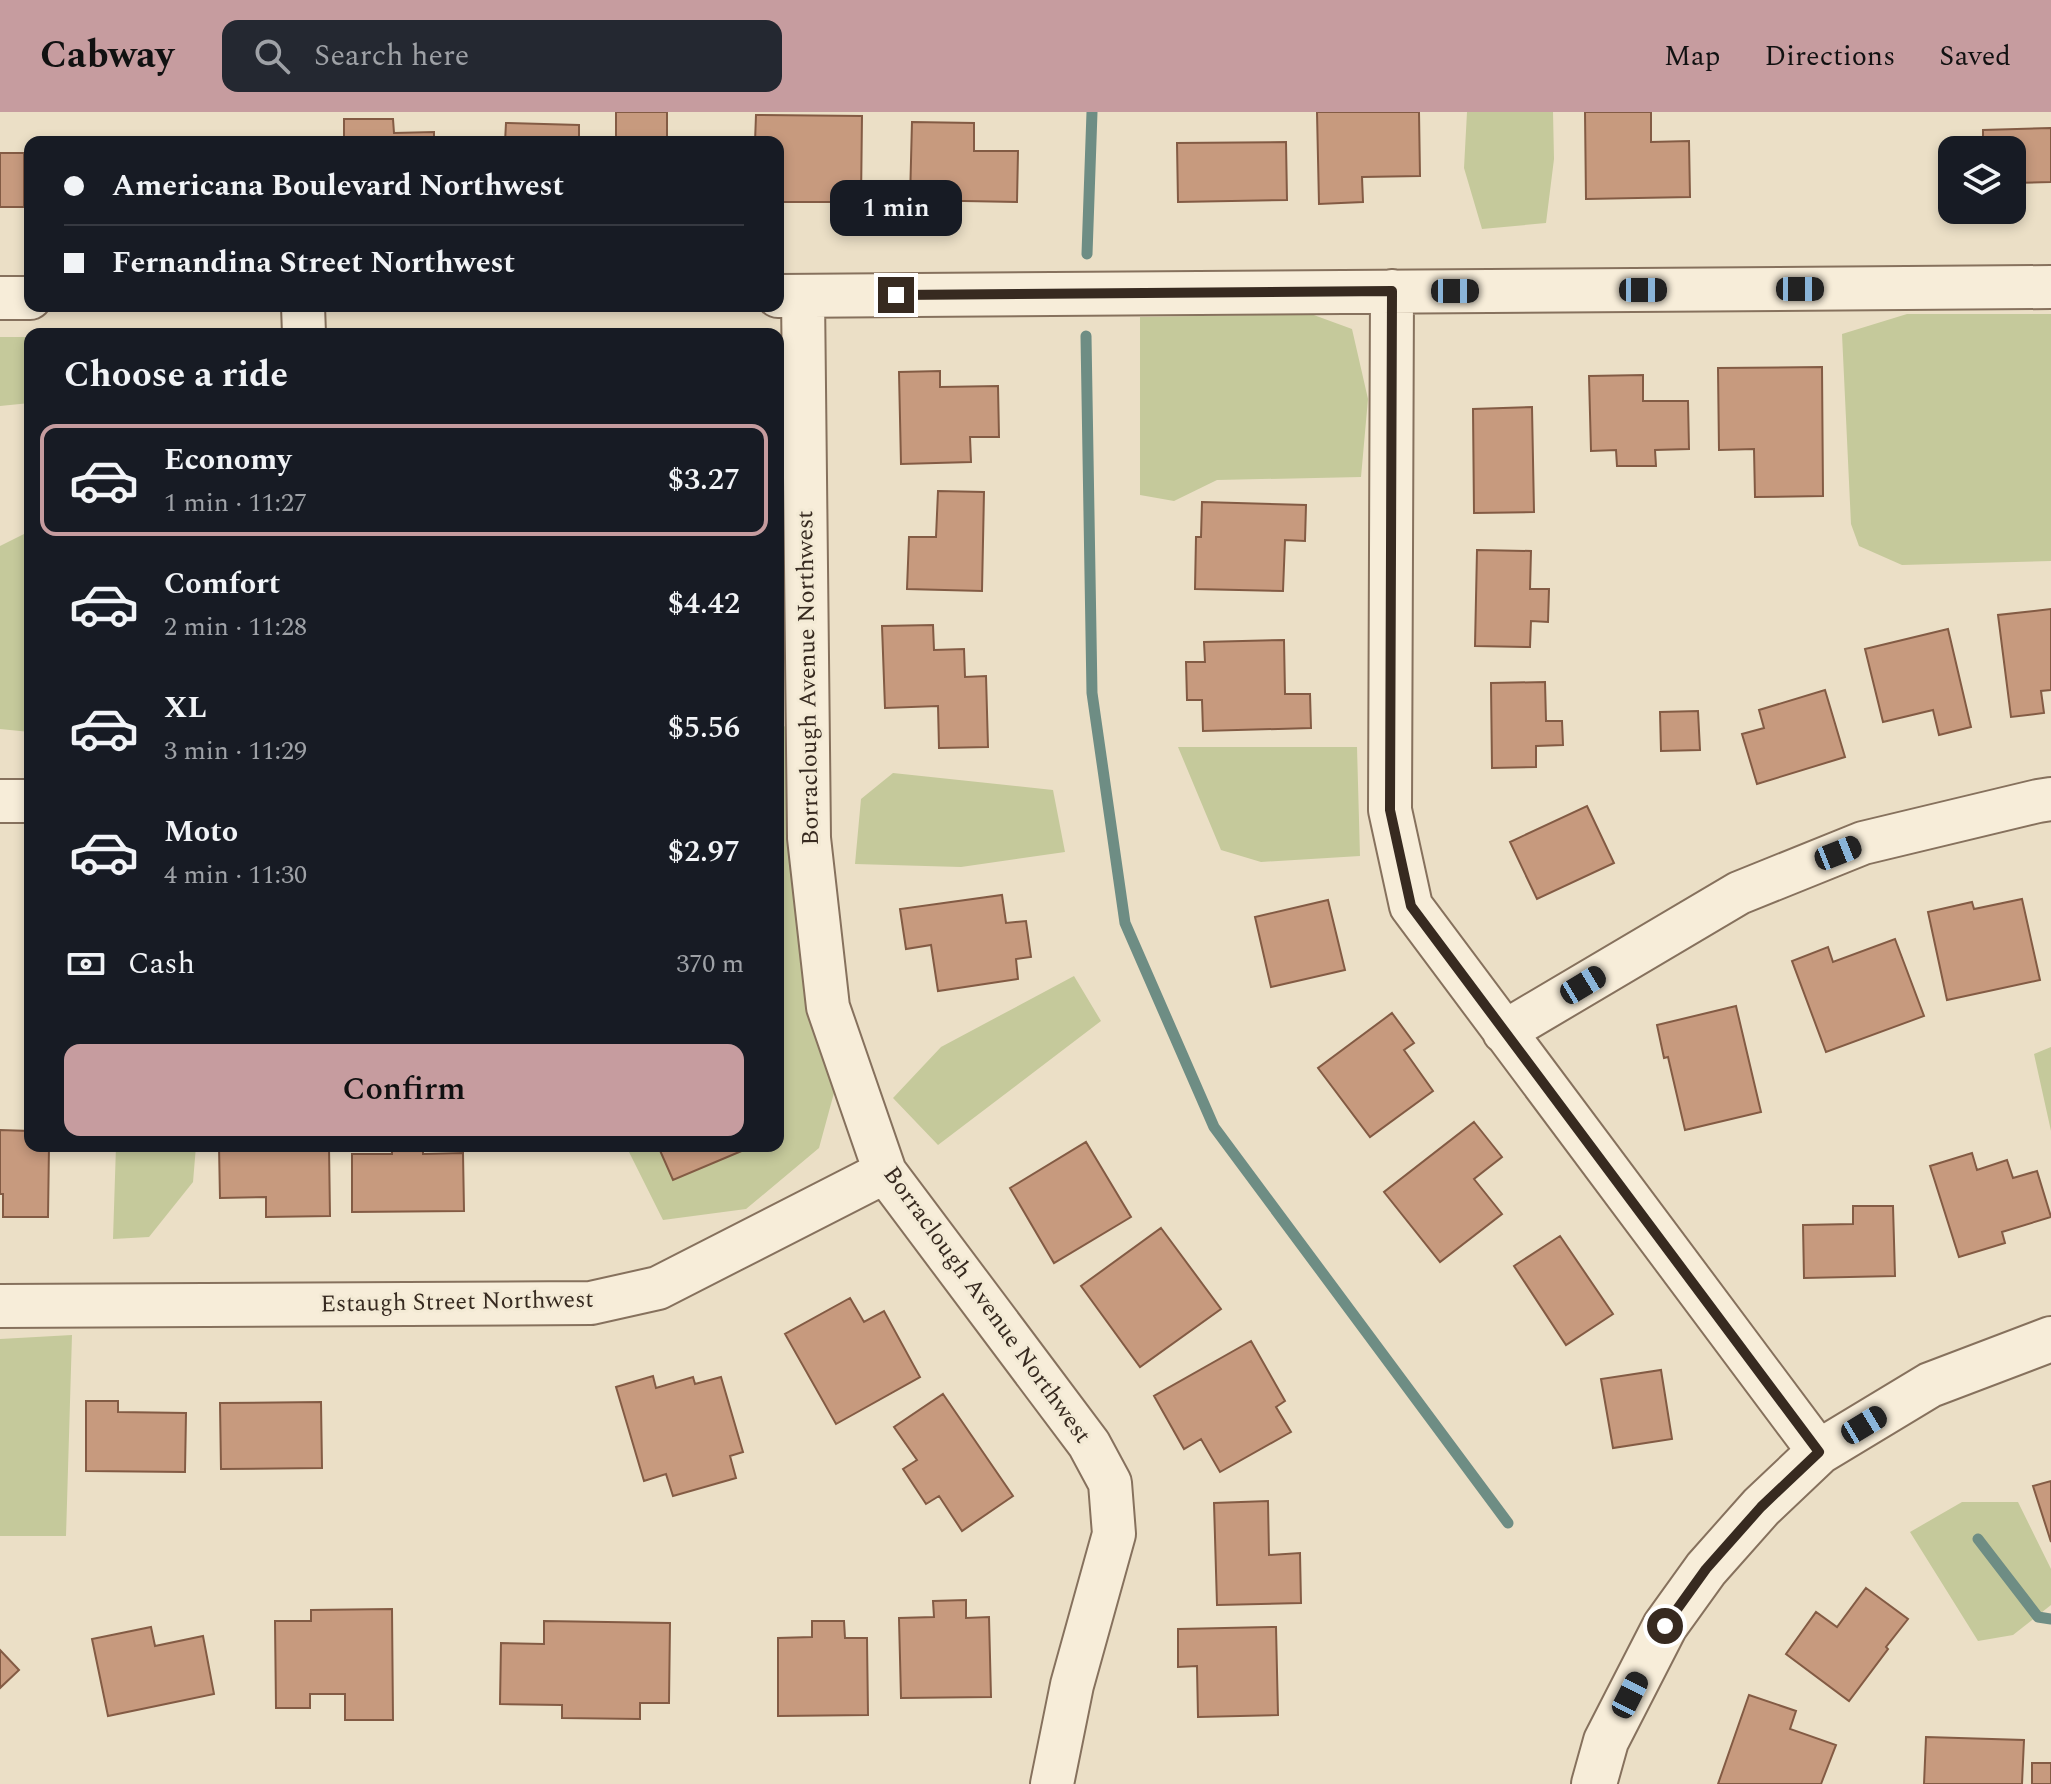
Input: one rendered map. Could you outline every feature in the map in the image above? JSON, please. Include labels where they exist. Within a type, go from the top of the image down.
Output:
[{"type":"street","points":[[790,296],[2051,287]]},
{"type":"street","points":[[1392,291],[1390,810],[1411,906],[1819,1452]]},
{"type":"street","name":"Borraclough Avenue Northwest","points":[[790,296],[809,838],[828,1007],[885,1172],[1089,1444],[1110,1483],[1114,1534],[1072,1685],[1052,1784]]},
{"type":"street","points":[[0,298],[24,298]]},
{"type":"street","points":[[1504,1032],[1739,893],[1863,843],[2051,799]]},
{"type":"street","points":[[0,801],[24,801]]},
{"type":"street","name":"Estaugh Street Northwest","points":[[0,1306],[591,1303],[658,1288],[885,1172]]},
{"type":"street","points":[[1594,1784],[1606,1741],[1665,1626],[1706,1569],[1761,1507],[1819,1452],[1930,1385],[2051,1339]]},
{"type":"green space","points":[[1467,112],[1553,112],[1554,159],[1546,223],[1482,229],[1464,168]]},
{"type":"green space","points":[[1311,314],[1352,329],[1368,399],[1361,477],[1217,480],[1174,501],[1140,495],[1140,317]]},
{"type":"green space","points":[[1907,314],[2051,314],[2051,561],[1902,565],[1859,546],[1851,524],[1842,334]]},
{"type":"green space","points":[[0,337],[24,337],[24,404],[0,406]]},
{"type":"green space","points":[[24,534],[24,731],[0,729],[0,546]]},
{"type":"green space","points":[[784,726],[790,730],[795,910],[834,1093],[819,1148],[746,1209],[663,1220],[629,1152],[784,1152]]},
{"type":"green space","points":[[1178,747],[1357,747],[1360,856],[1261,862],[1221,850]]},
{"type":"green space","points":[[893,773],[1053,790],[1065,852],[961,867],[855,864],[861,799]]},
{"type":"green space","points":[[1074,976],[1101,1021],[938,1145],[893,1098],[941,1047]]},
{"type":"green space","points":[[2051,1047],[2051,1131],[2034,1054]]},
{"type":"green space","points":[[116,1152],[196,1152],[193,1182],[149,1237],[113,1239]]},
{"type":"green space","points":[[72,1335],[66,1536],[0,1536],[0,1339]]},
{"type":"green space","points":[[1962,1502],[2018,1502],[2051,1569],[2051,1605],[2013,1635],[1978,1641],[1910,1532]]},
{"type":"building","points":[[616,112],[667,112],[667,136],[616,136]]},
{"type":"building","points":[[1317,112],[1419,112],[1420,176],[1362,177],[1363,202],[1319,204]]},
{"type":"building","points":[[1585,112],[1651,112],[1651,142],[1689,141],[1690,197],[1586,199]]},
{"type":"building","points":[[756,115],[862,116],[861,202],[784,202],[784,136],[755,136]]},
{"type":"building","points":[[344,119],[393,119],[394,133],[434,132],[434,136],[344,136]]},
{"type":"building","points":[[912,122],[974,123],[974,151],[1018,151],[1017,202],[910,200]]},
{"type":"building","points":[[506,123],[579,125],[579,136],[505,136]]},
{"type":"building","points":[[2051,128],[2051,182],[2026,183],[2026,136],[1983,136],[1983,130]]},
{"type":"building","points":[[1286,142],[1287,200],[1178,202],[1177,143]]},
{"type":"building","points":[[0,153],[24,153],[24,207],[0,207]]},
{"type":"building","points":[[1822,367],[1823,496],[1755,497],[1754,449],[1719,450],[1718,368]]},
{"type":"building","points":[[940,371],[940,387],[998,386],[999,437],[970,437],[971,462],[901,464],[899,372]]},
{"type":"building","points":[[1643,375],[1643,401],[1688,401],[1689,449],[1655,450],[1656,466],[1617,466],[1616,450],[1591,451],[1589,376]]},
{"type":"building","points":[[1532,407],[1534,512],[1474,513],[1473,409]]},
{"type":"building","points":[[938,491],[984,492],[982,591],[907,589],[909,537],[936,537]]},
{"type":"building","points":[[1202,502],[1306,505],[1305,541],[1285,540],[1283,591],[1195,589],[1196,537],[1201,537]]},
{"type":"building","points":[[1477,550],[1531,551],[1530,589],[1549,589],[1548,622],[1531,621],[1530,647],[1475,646]]},
{"type":"building","points":[[2051,609],[2051,690],[2041,691],[2044,713],[2011,717],[1998,615]]},
{"type":"building","points":[[933,625],[934,650],[964,649],[965,677],[986,676],[988,747],[939,748],[938,706],[885,708],[882,626]]},
{"type":"building","points":[[1948,629],[1971,727],[1939,735],[1933,710],[1883,722],[1865,649]]},
{"type":"building","points":[[1284,640],[1285,694],[1310,694],[1311,728],[1203,731],[1202,700],[1187,700],[1186,662],[1205,662],[1204,642]]},
{"type":"building","points":[[1545,682],[1546,721],[1562,721],[1563,745],[1536,746],[1536,767],[1492,768],[1491,683]]},
{"type":"building","points":[[1825,690],[1845,757],[1757,784],[1742,734],[1764,728],[1759,710]]},
{"type":"building","points":[[1698,711],[1700,750],[1661,751],[1660,712]]},
{"type":"building","points":[[1587,806],[1614,863],[1537,899],[1510,842]]},
{"type":"building","points":[[1002,895],[1006,923],[1026,921],[1031,957],[1016,959],[1018,979],[938,991],[931,945],[906,949],[900,909]]},
{"type":"building","points":[[2022,899],[2040,980],[1947,1000],[1928,912],[1972,902],[1974,909]]},
{"type":"building","points":[[1328,900],[1345,970],[1271,987],[1255,917]]},
{"type":"building","points":[[1895,939],[1924,1016],[1826,1052],[1792,961],[1828,947],[1833,962]]},
{"type":"building","points":[[1736,1006],[1761,1112],[1685,1130],[1657,1025]]},
{"type":"building","points":[[1392,1013],[1414,1043],[1404,1050],[1433,1091],[1370,1137],[1318,1068]]},
{"type":"building","points":[[1474,1122],[1502,1157],[1474,1179],[1502,1214],[1440,1262],[1384,1192]]},
{"type":"building","points":[[0,1130],[24,1131],[24,1152],[49,1152],[48,1217],[3,1217],[3,1194],[0,1194]]},
{"type":"building","points":[[1086,1142],[1131,1217],[1054,1263],[1010,1188]]},
{"type":"building","points":[[219,1152],[329,1152],[330,1216],[266,1217],[266,1197],[220,1198]]},
{"type":"building","points":[[661,1152],[739,1152],[673,1180]]},
{"type":"building","points":[[463,1153],[464,1211],[352,1212],[352,1154]]},
{"type":"building","points":[[1972,1153],[1977,1170],[2007,1160],[2013,1178],[2037,1171],[2051,1217],[2002,1232],[2005,1243],[1959,1257],[1930,1166]]},
{"type":"building","points":[[1853,1206],[1893,1206],[1895,1276],[1804,1278],[1803,1225],[1853,1224]]},
{"type":"building","points":[[1161,1228],[1221,1309],[1140,1367],[1081,1286]]},
{"type":"building","points":[[1560,1236],[1613,1314],[1566,1345],[1514,1266]]},
{"type":"building","points":[[850,1298],[864,1322],[884,1311],[920,1377],[836,1424],[785,1334]]},
{"type":"building","points":[[1251,1341],[1285,1401],[1276,1407],[1291,1432],[1220,1472],[1201,1439],[1184,1449],[1154,1396]]},
{"type":"building","points":[[1661,1370],[1672,1439],[1613,1448],[1601,1379]]},
{"type":"building","points":[[653,1376],[656,1388],[693,1377],[695,1384],[721,1377],[743,1452],[730,1456],[736,1478],[673,1496],[666,1474],[644,1481],[616,1387]]},
{"type":"building","points":[[943,1394],[1013,1496],[962,1531],[939,1496],[926,1504],[903,1469],[917,1460],[894,1427]]},
{"type":"building","points":[[86,1401],[118,1401],[118,1412],[186,1413],[185,1472],[86,1471]]},
{"type":"building","points":[[321,1402],[322,1468],[221,1469],[220,1403]]},
{"type":"building","points":[[2051,1481],[2051,1542],[2033,1486]]},
{"type":"building","points":[[1268,1501],[1269,1555],[1300,1553],[1301,1603],[1217,1605],[1214,1503]]},
{"type":"building","points":[[1866,1588],[1908,1619],[1849,1701],[1786,1654],[1816,1612],[1837,1627]]},
{"type":"building","points":[[966,1600],[966,1618],[989,1617],[991,1697],[901,1698],[899,1618],[934,1617],[933,1601]]},
{"type":"building","points":[[392,1609],[393,1720],[345,1720],[345,1694],[310,1694],[310,1708],[276,1708],[275,1621],[311,1621],[311,1610]]},
{"type":"building","points":[[544,1621],[670,1623],[669,1703],[640,1703],[640,1719],[562,1718],[562,1705],[500,1704],[501,1643],[544,1644]]},
{"type":"building","points":[[812,1621],[844,1621],[845,1638],[867,1638],[868,1715],[778,1716],[778,1638],[812,1637]]},
{"type":"building","points":[[151,1627],[155,1646],[203,1636],[214,1694],[108,1716],[92,1639]]},
{"type":"building","points":[[1276,1627],[1278,1715],[1198,1717],[1197,1666],[1178,1667],[1178,1629]]},
{"type":"building","points":[[0,1650],[19,1670],[0,1688]]},
{"type":"building","points":[[1749,1695],[1796,1711],[1790,1729],[1836,1745],[1821,1784],[1718,1784]]},
{"type":"building","points":[[1926,1737],[2024,1740],[2022,1784],[1924,1784]]},
{"type":"building","points":[[2032,1763],[2051,1763],[2051,1784],[2032,1784]]},
{"type":"waterway","points":[[1087,254],[1092,112]]},
{"type":"waterway","points":[[1086,336],[1092,693],[1125,923],[1214,1127],[1508,1523]]},
{"type":"waterway","points":[[1978,1539],[2038,1617],[2051,1619]]},
{"type":"route","points":[[896,295],[1392,291],[1390,810],[1411,906],[1819,1452],[1761,1507],[1706,1569],[1665,1626]]}]
